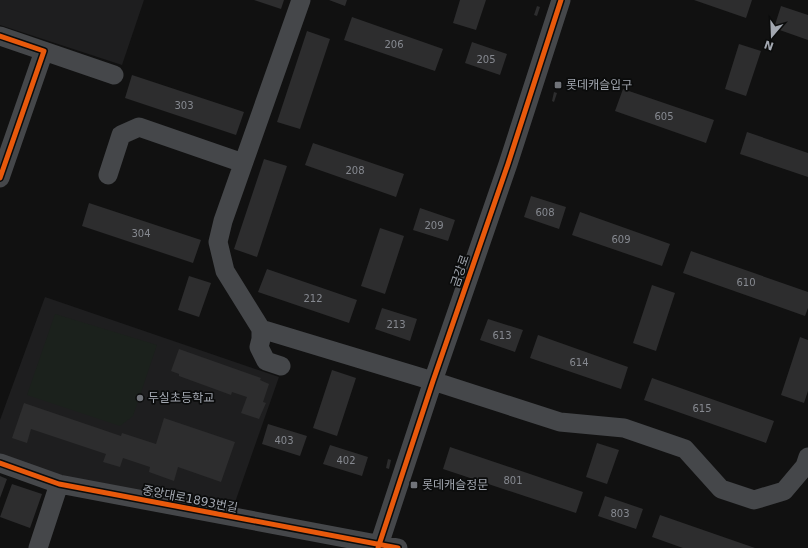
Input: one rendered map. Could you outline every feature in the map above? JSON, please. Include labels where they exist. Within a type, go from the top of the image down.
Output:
[{"type":"street","points":[[281,366],[266,360],[259,348],[262,329],[225,271],[218,242],[223,221],[243,163],[302,0]]},
{"type":"street","name":"금강로","points":[[378,546],[508,164],[561,0]]},
{"type":"street","points":[[0,36],[114,75]]},
{"type":"street","points":[[0,178],[44,51]]},
{"type":"street","points":[[108,175],[121,135],[139,126],[243,163]]},
{"type":"street","points":[[262,329],[433,381],[560,422],[624,428],[685,449],[721,489],[754,500],[784,491],[805,466],[808,457]]},
{"type":"street","name":"중앙대로1893번길","points":[[0,464],[59,484],[378,546],[398,548]]},
{"type":"street","points":[[38,548],[59,484]]},
{"type":"shaded area","points":[[0,0],[144,0],[122,65],[0,25]]},
{"type":"shaded area","name":"두실초등학교","points":[[45,297],[279,377],[232,511],[58,478],[0,455],[0,420]]},
{"type":"shaded area","points":[[55,314],[157,345],[133,416],[120,426],[27,395]]},
{"type":"building","points":[[254,0],[284,0],[281,9]]},
{"type":"building","points":[[329,0],[347,0],[345,6]]},
{"type":"building","points":[[460,0],[486,0],[476,30],[453,23]]},
{"type":"building","points":[[694,0],[752,0],[746,18]]},
{"type":"building","points":[[537,6],[540,7],[537,16],[534,15]]},
{"type":"building","points":[[781,6],[808,15],[808,40],[774,28]]},
{"type":"building","points":[[352,17],[443,49],[435,71],[344,40]]},
{"type":"building","points":[[307,31],[330,39],[300,129],[277,122]]},
{"type":"building","points":[[472,42],[507,54],[500,75],[465,63]]},
{"type":"building","points":[[739,44],[761,51],[746,96],[725,89]]},
{"type":"building","points":[[132,75],[244,112],[236,135],[125,98]]},
{"type":"building","points":[[623,89],[714,120],[706,143],[615,111]]},
{"type":"building","points":[[554,92],[557,93],[554,102],[552,101]]},
{"type":"building","points":[[747,132],[808,153],[808,177],[740,154]]},
{"type":"building","points":[[313,143],[404,174],[396,197],[305,165]]},
{"type":"building","points":[[264,159],[287,166],[257,257],[234,249]]},
{"type":"building","points":[[531,196],[566,207],[559,229],[524,217]]},
{"type":"building","points":[[89,203],[201,240],[193,263],[82,226]]},
{"type":"building","points":[[420,208],[455,220],[448,241],[413,230]]},
{"type":"building","points":[[580,212],[670,244],[662,266],[572,235]]},
{"type":"building","points":[[380,228],[404,236],[385,294],[361,286]]},
{"type":"building","points":[[691,251],[808,292],[808,308],[805,316],[683,273]]},
{"type":"building","points":[[267,269],[357,300],[349,323],[258,292]]},
{"type":"building","points":[[189,276],[211,283],[199,317],[178,310]]},
{"type":"building","points":[[652,285],[675,293],[656,351],[633,343]]},
{"type":"building","points":[[382,308],[417,319],[410,341],[375,329]]},
{"type":"building","points":[[488,319],[523,330],[515,352],[480,340]]},
{"type":"building","points":[[538,335],[628,367],[621,389],[530,358]]},
{"type":"building","points":[[800,337],[808,340],[808,391],[804,403],[781,395]]},
{"type":"building","points":[[179,349],[261,378],[260,380],[269,384],[263,402],[266,403],[259,419],[241,413],[247,397],[232,392],[231,395],[179,376],[179,374],[171,371]]},
{"type":"building","points":[[332,370],[356,378],[337,436],[313,428]]},
{"type":"building","points":[[652,378],[774,421],[766,443],[644,400]]},
{"type":"building","points":[[24,403],[121,436],[122,433],[156,444],[164,418],[235,442],[221,482],[178,467],[174,481],[149,472],[150,467],[123,458],[120,467],[103,462],[106,454],[31,429],[27,443],[12,438]]},
{"type":"building","points":[[268,424],[307,436],[300,456],[262,444]]},
{"type":"building","points":[[597,443],[619,450],[607,484],[586,477]]},
{"type":"building","points":[[330,445],[368,457],[362,476],[323,464]]},
{"type":"building","points":[[450,447],[583,492],[576,513],[443,469]]},
{"type":"building","points":[[388,459],[391,460],[389,469],[386,468]]},
{"type":"building","points":[[0,476],[7,479],[0,498]]},
{"type":"building","points":[[12,484],[42,494],[30,528],[0,517]]},
{"type":"building","points":[[605,496],[643,509],[636,529],[598,516]]},
{"type":"building","points":[[660,515],[755,548],[683,548],[652,537]]},
{"type":"cycle path","points":[[378,548],[433,381],[508,164],[561,0]]},
{"type":"cycle path","points":[[0,36],[44,51],[0,178]]},
{"type":"cycle path","points":[[0,463],[59,484],[398,548]]},
{"type":"place","name":"롯데캐슬입구","points":[[558,85]]},
{"type":"place","name":"두실초등학교","points":[[140,398]]},
{"type":"place","name":"롯데캐슬정문","points":[[414,485]]}]
